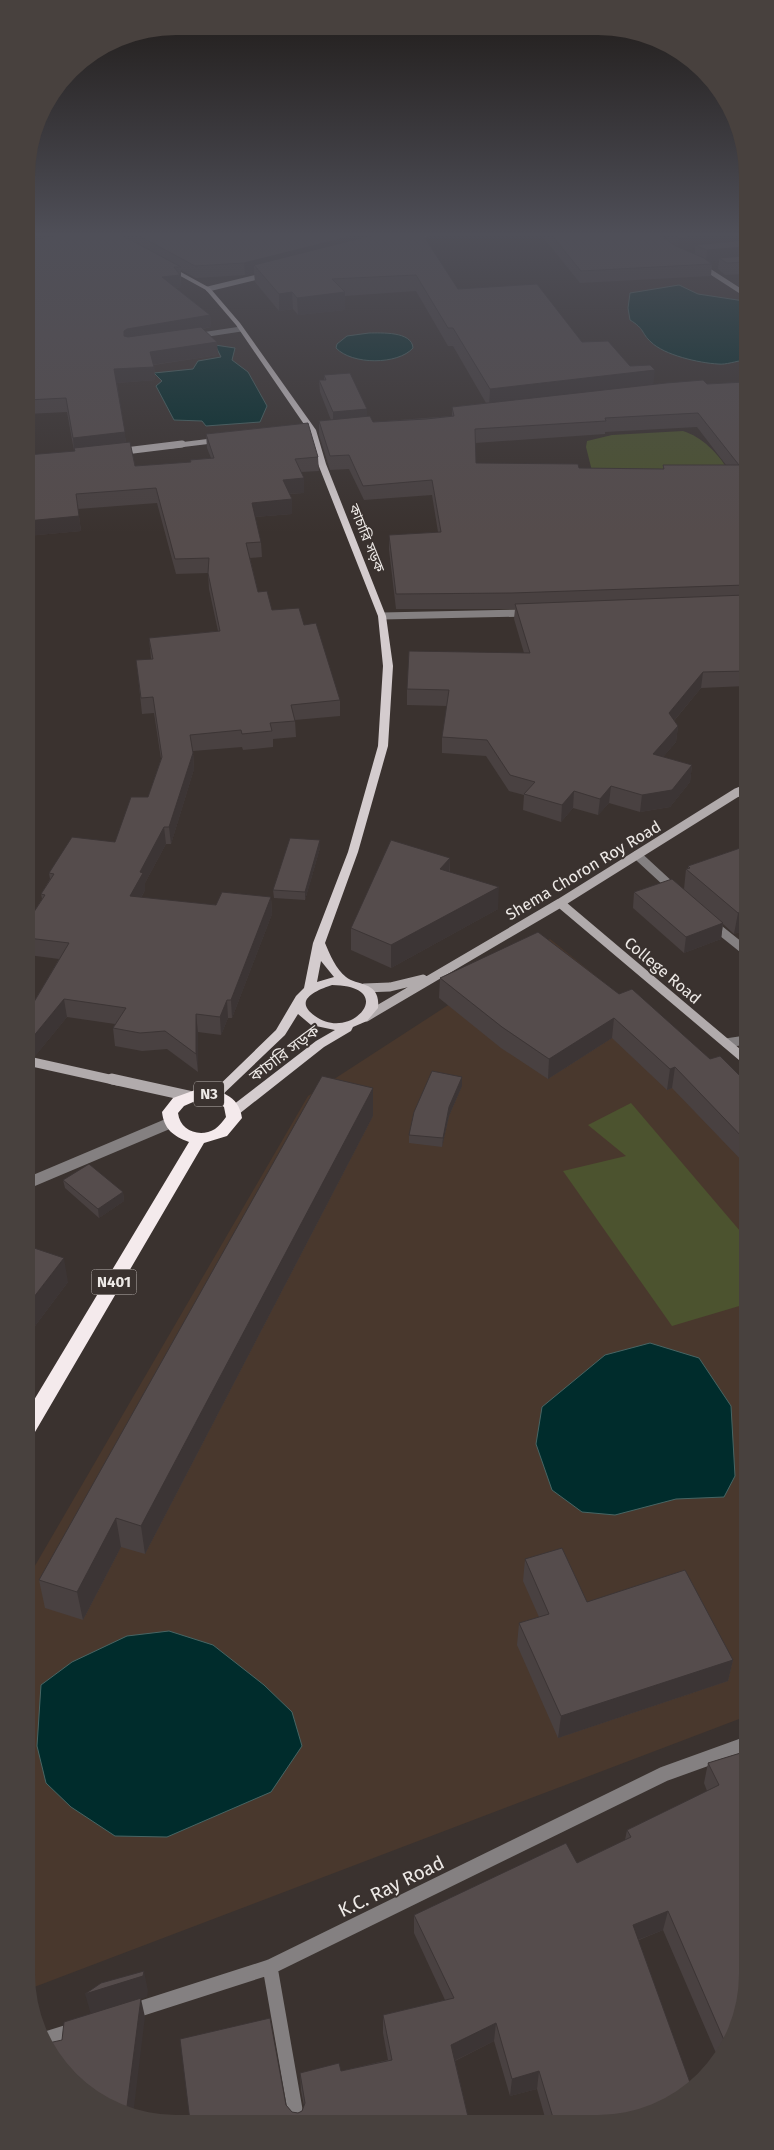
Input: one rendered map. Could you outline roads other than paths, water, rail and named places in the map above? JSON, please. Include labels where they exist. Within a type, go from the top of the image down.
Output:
[{"type":"highway","name":"N3","points":[[170,1123],[170,1112],[174,1106],[188,1096],[198,1094],[215,1095],[226,1099],[234,1112],[234,1118],[224,1131],[216,1135],[199,1138]]},
{"type":"highway","points":[[170,1123],[185,1136],[199,1138]]},
{"type":"highway","name":"N401","points":[[35,1415],[199,1138]]},
{"type":"main road","name":"কাচারি সড়ক","points":[[243,332],[316,430],[322,464],[382,616],[388,666],[383,746],[353,852],[319,943],[310,988]]},
{"type":"main road","points":[[319,943],[325,958],[343,981]]},
{"type":"main road","name":"N3","points":[[361,1020],[334,1027],[317,1024],[304,1016],[299,1002],[303,994],[319,983],[343,981],[364,988]]},
{"type":"main road","points":[[361,1020],[371,1010],[372,1002],[370,995],[364,988]]},
{"type":"main road","name":"কাচারি সড়ক","points":[[215,1095],[281,1032],[299,1002]]},
{"type":"main road","name":"কাচারি সড়ক","points":[[234,1112],[320,1044],[361,1020]]},
{"type":"street","points":[[185,337],[218,332]]},
{"type":"street","points":[[302,431],[316,430]]},
{"type":"street","points":[[108,453],[225,440]]},
{"type":"street","points":[[382,616],[530,613]]},
{"type":"street","name":"Shema Choron Roy Road","points":[[361,1020],[560,903],[739,793]]},
{"type":"street","points":[[637,855],[685,899]]},
{"type":"street","name":"College Road","points":[[560,903],[739,1054]]},
{"type":"street","points":[[706,918],[739,947]]},
{"type":"street","name":"Shema Choron Roy Road","points":[[364,988],[390,987],[436,975]]},
{"type":"street","points":[[726,1043],[739,1041]]},
{"type":"street","points":[[35,1063],[188,1096]]},
{"type":"street","points":[[35,1180],[170,1123]]},
{"type":"street","name":"K.C. Ray Road","points":[[119,2016],[270,1967],[664,1774],[739,1747]]},
{"type":"street","points":[[270,1967],[296,2115]]},
{"type":"street","points":[[51,2037],[90,2025]]},
{"type":"water","points":[[643,332],[739,332],[739,361],[718,364],[692,360],[664,351],[648,339]]},
{"type":"water","points":[[388,333],[402,336],[411,342],[413,348],[397,358],[375,361],[353,358],[343,354],[336,348],[337,344],[347,336]]},
{"type":"water","points":[[215,345],[235,348],[232,360],[248,372],[267,406],[260,422],[206,426],[202,421],[174,420],[156,386],[162,381],[154,373],[193,369],[198,361],[221,357]]},
{"type":"water","points":[[650,1343],[699,1358],[731,1406],[735,1476],[724,1497],[676,1499],[615,1515],[582,1512],[552,1490],[536,1444],[542,1407],[605,1355]]},
{"type":"water","points":[[169,1631],[213,1645],[264,1685],[292,1712],[302,1746],[271,1792],[167,1837],[115,1836],[71,1807],[46,1783],[37,1746],[41,1685],[72,1662],[127,1636]]}]
